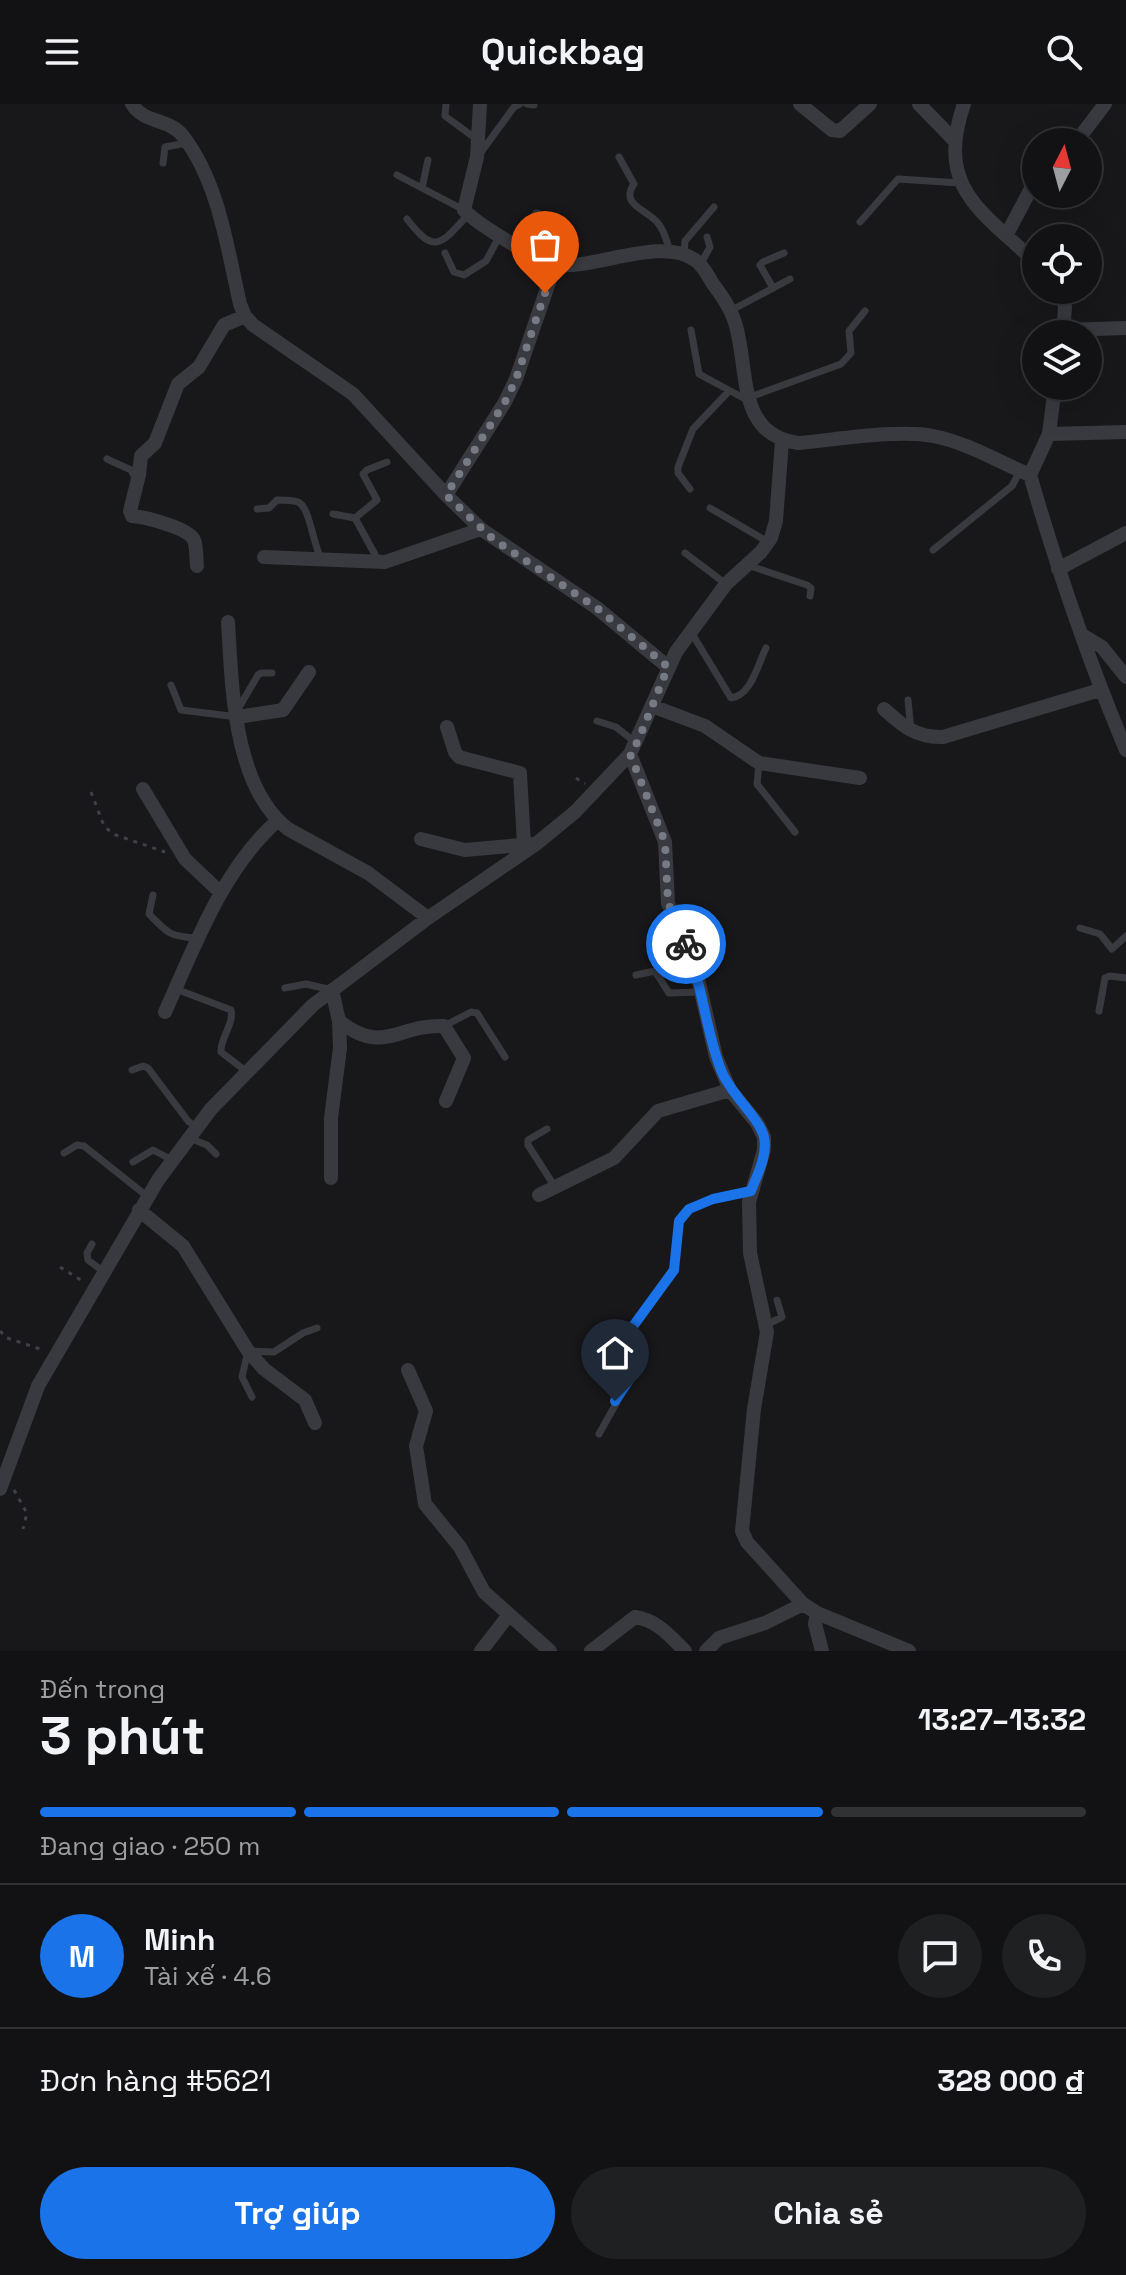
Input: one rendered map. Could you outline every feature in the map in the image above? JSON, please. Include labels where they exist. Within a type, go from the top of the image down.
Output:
[{"type":"street","points":[[132,104],[144,117],[177,130],[187,143],[211,187],[245,316],[253,325],[353,394],[481,529],[597,608],[668,667]]},
{"type":"street","points":[[480,104],[477,157],[466,212],[555,265],[677,253],[700,265],[730,311],[737,328],[750,399],[758,423],[770,436],[798,443],[912,433],[932,435],[1025,473],[1100,690],[1126,750]]},
{"type":"street","points":[[800,104],[832,130],[840,131],[870,104]]},
{"type":"street","points":[[919,104],[955,141]]},
{"type":"street","points":[[964,104],[955,141],[955,166],[960,183],[968,197],[1022,249]]},
{"type":"street","points":[[1087,128],[1105,104]]},
{"type":"street","points":[[1007,234],[1022,206]]},
{"type":"street","points":[[446,495],[505,402],[516,379],[555,265]]},
{"type":"street","points":[[197,566],[194,540],[189,533],[144,517],[132,516],[130,511],[141,456],[155,443],[178,384],[199,367],[224,325],[245,316]]},
{"type":"street","points":[[1102,330],[1126,328]]},
{"type":"street","points":[[1025,473],[1049,434],[1053,400]]},
{"type":"street","points":[[1049,434],[1126,432]]},
{"type":"street","points":[[3,1483],[31,1401],[54,1359],[144,1203],[217,1102],[313,1005],[575,812],[633,749],[668,667],[726,584],[768,542],[776,521],[782,441]]},
{"type":"street","points":[[264,557],[379,562],[399,559],[481,529]]},
{"type":"street","points":[[1058,569],[1126,533]]},
{"type":"street","points":[[228,622],[237,714],[246,766],[277,821],[368,873],[428,918]]},
{"type":"street","points":[[1082,635],[1102,647],[1126,677]]},
{"type":"street","points":[[237,714],[283,710],[309,672]]},
{"type":"street","points":[[884,709],[911,732],[927,738],[943,737],[1100,690]]},
{"type":"street","points":[[652,706],[705,726],[759,763],[860,778]]},
{"type":"street","points":[[447,727],[459,757],[520,773],[530,844]]},
{"type":"street","points":[[633,749],[665,842],[668,903],[692,958],[716,1057],[730,1090],[757,1123],[764,1137],[761,1164],[751,1191],[751,1263],[766,1325],[766,1344],[754,1409],[742,1531],[747,1542],[803,1604],[817,1613],[909,1651]]},
{"type":"street","points":[[143,789],[185,859],[221,893]]},
{"type":"street","points":[[165,1012],[221,893],[258,839],[277,821]]},
{"type":"street","points":[[421,839],[465,850],[530,844]]},
{"type":"street","points":[[331,1178],[331,1118],[340,1048],[339,1021],[332,990]]},
{"type":"street","points":[[339,1021],[353,1032],[379,1039],[426,1025],[444,1026],[464,1058],[446,1101]]},
{"type":"street","points":[[539,1195],[614,1158],[658,1111],[730,1090]]},
{"type":"street","points":[[144,1203],[192,1256],[248,1351],[264,1369],[305,1400],[315,1423]]},
{"type":"street","points":[[408,1370],[426,1411],[416,1446],[425,1504],[460,1547],[484,1592],[550,1651]]},
{"type":"street","points":[[706,1651],[719,1638],[765,1623],[803,1604]]},
{"type":"street","points":[[817,1613],[815,1624],[822,1651]]},
{"type":"street","points":[[481,1651],[508,1616]]},
{"type":"street","points":[[591,1651],[635,1617],[647,1619],[662,1628],[685,1651]]},
{"type":"lane","points":[[446,104],[445,116],[479,141]]},
{"type":"lane","points":[[477,157],[514,107],[520,104]]},
{"type":"lane","points":[[527,104],[534,105]]},
{"type":"lane","points":[[163,163],[165,147],[187,143]]},
{"type":"lane","points":[[619,157],[634,184],[629,195],[630,202],[658,222],[677,253],[714,207]]},
{"type":"lane","points":[[422,188],[428,160]]},
{"type":"lane","points":[[397,175],[466,212],[445,240],[436,243],[422,239],[407,219]]},
{"type":"lane","points":[[860,222],[898,179],[960,183]]},
{"type":"lane","points":[[522,248],[536,213],[547,216]]},
{"type":"lane","points":[[445,253],[454,272],[464,275],[486,261],[500,235]]},
{"type":"lane","points":[[700,265],[710,247],[707,237]]},
{"type":"lane","points":[[773,288],[760,265],[784,253]]},
{"type":"lane","points":[[730,311],[790,279]]},
{"type":"lane","points":[[691,330],[699,374],[750,399],[841,364],[851,353],[849,331],[865,311]]},
{"type":"lane","points":[[690,489],[678,473],[678,467],[693,429],[729,391]]},
{"type":"lane","points":[[107,459],[131,470],[137,481]]},
{"type":"lane","points":[[333,514],[355,518],[377,500],[363,474],[387,462]]},
{"type":"lane","points":[[933,550],[1025,473]]},
{"type":"lane","points":[[257,509],[269,508],[277,500],[298,502],[306,509],[313,540],[322,560]]},
{"type":"lane","points":[[710,508],[768,542]]},
{"type":"lane","points":[[355,518],[379,562]]},
{"type":"lane","points":[[685,553],[726,584]]},
{"type":"lane","points":[[747,565],[807,585],[811,588],[810,596]]},
{"type":"lane","points":[[691,632],[731,698],[746,692],[766,648]]},
{"type":"lane","points":[[171,685],[181,710],[237,714],[258,675],[272,673]]},
{"type":"lane","points":[[908,700],[911,732]]},
{"type":"lane","points":[[597,721],[616,727],[633,749]]},
{"type":"lane","points":[[759,763],[757,784],[795,832]]},
{"type":"lane","points":[[153,895],[149,914],[166,932],[174,937],[199,938]]},
{"type":"lane","points":[[1080,928],[1100,934],[1112,949],[1126,936]]},
{"type":"lane","points":[[636,975],[655,971],[669,993],[701,992]]},
{"type":"lane","points":[[1099,1011],[1105,978],[1126,978]]},
{"type":"lane","points":[[285,988],[306,984],[332,990]]},
{"type":"lane","points":[[176,989],[231,1010],[221,1052],[247,1072]]},
{"type":"lane","points":[[444,1026],[471,1012],[477,1013],[505,1057]]},
{"type":"lane","points":[[132,1070],[143,1066],[148,1068],[188,1121],[193,1133],[216,1154]]},
{"type":"lane","points":[[547,1129],[528,1140],[528,1145],[555,1187]]},
{"type":"lane","points":[[64,1153],[77,1145],[84,1146],[144,1203]]},
{"type":"lane","points":[[133,1162],[153,1150],[173,1161]]},
{"type":"lane","points":[[599,1434],[631,1377],[631,1329],[634,1322],[674,1270],[679,1221],[689,1209],[713,1199],[751,1191]]},
{"type":"lane","points":[[92,1244],[87,1253],[88,1260],[104,1272]]},
{"type":"lane","points":[[766,1325],[782,1317],[777,1300]]},
{"type":"lane","points":[[252,1397],[242,1377],[248,1351],[274,1352],[303,1333],[317,1328]]},
{"type":"path","points":[[91,792],[104,826],[113,834],[185,859]]},
{"type":"path","points":[[60,1267],[94,1289]]},
{"type":"path","points":[[0,1331],[5,1337],[41,1349],[54,1359]]},
{"type":"path","points":[[3,1483],[24,1506],[27,1513],[23,1529]]},
{"type":"way so far","points":[[545,293],[516,379],[505,402],[446,495],[493,539],[584,598],[668,667],[630,754],[665,842],[668,903],[686,944]]},
{"type":"route","points":[[615,1401],[631,1377],[631,1329],[634,1322],[674,1270],[679,1221],[689,1209],[713,1199],[751,1191],[764,1150],[764,1137],[757,1123],[730,1090],[716,1057],[696,970],[686,944]]}]
